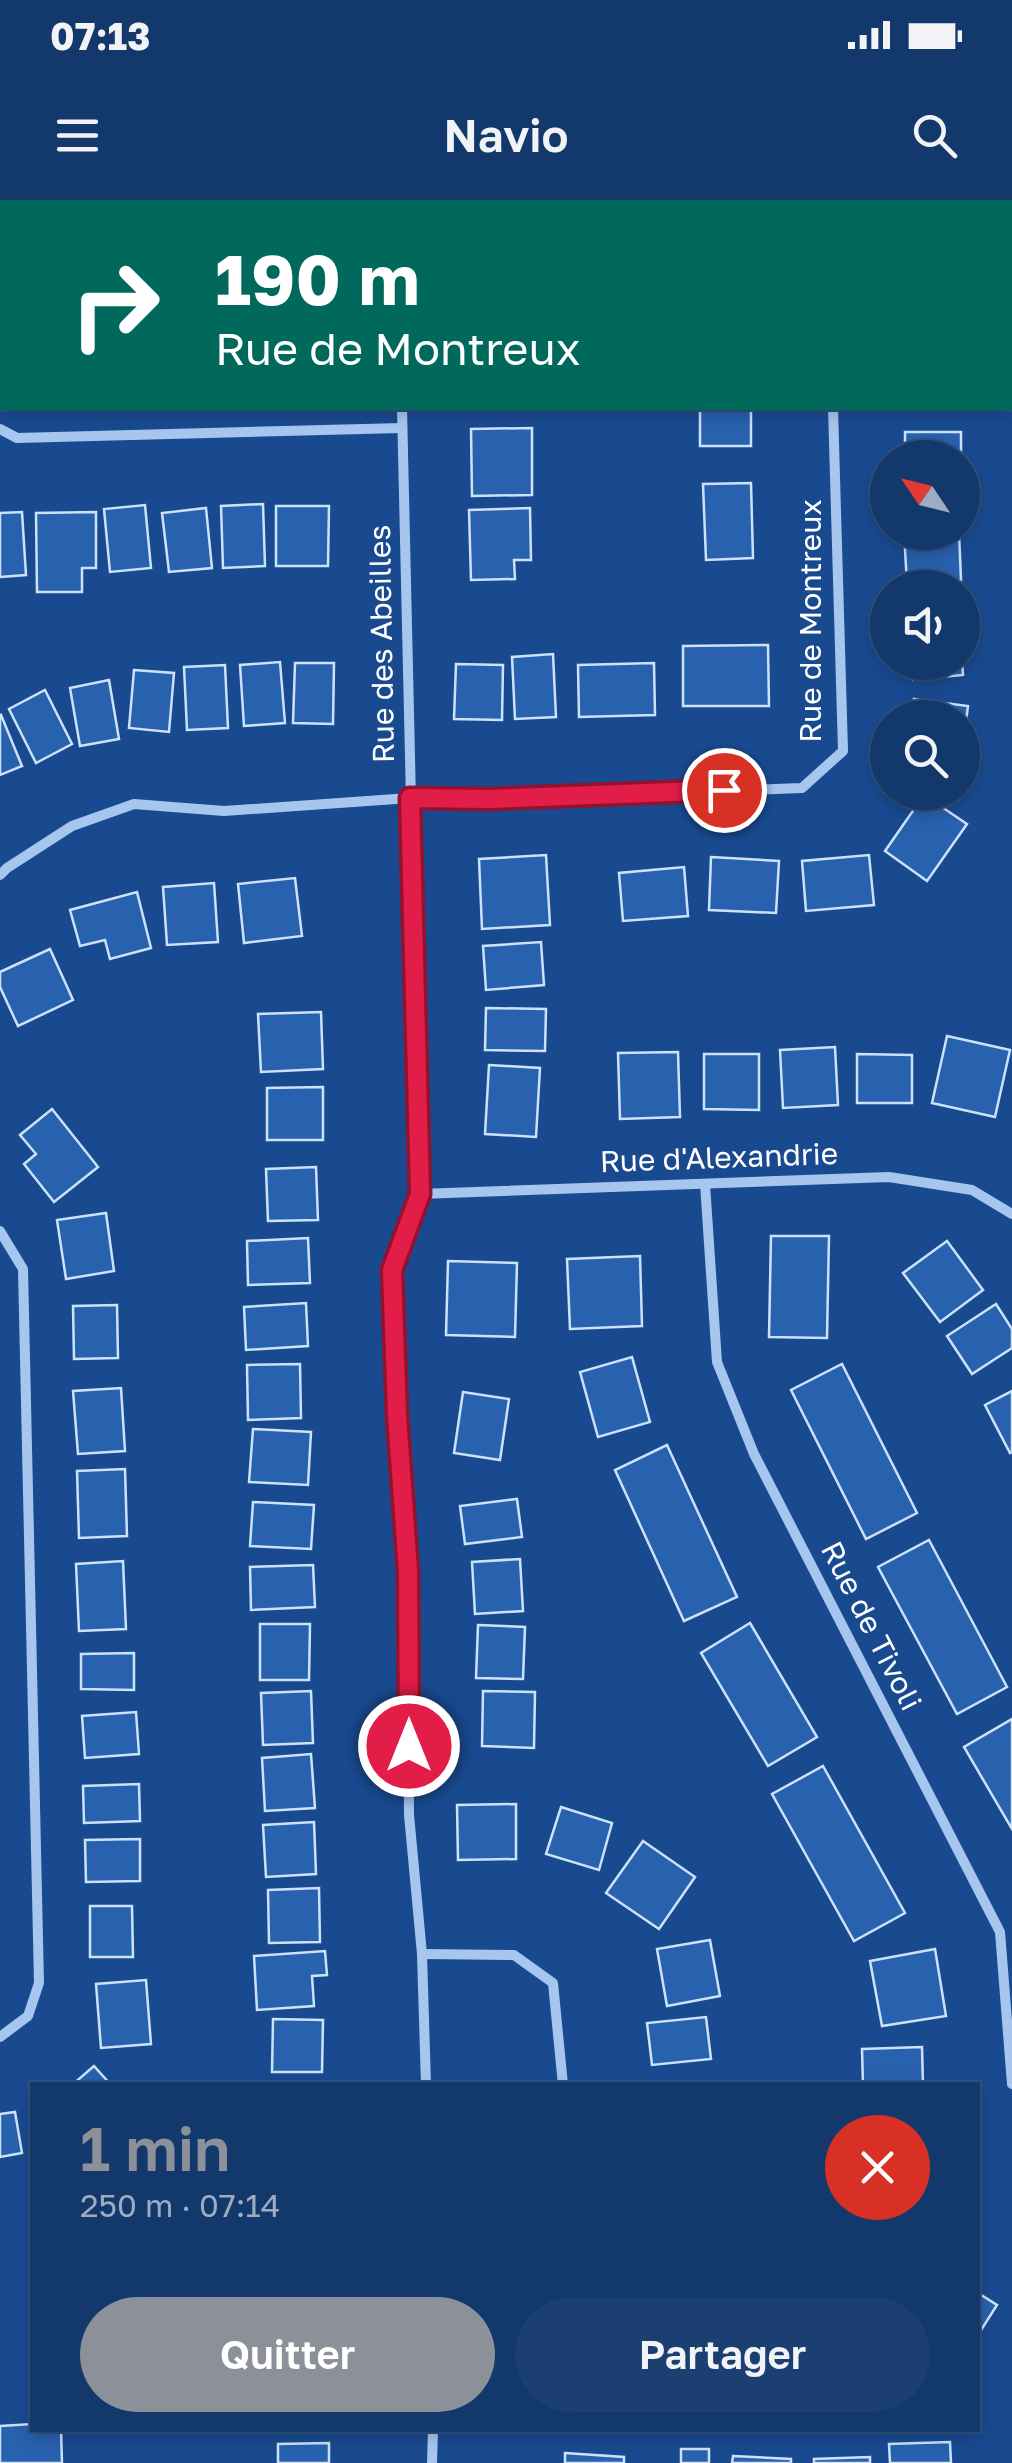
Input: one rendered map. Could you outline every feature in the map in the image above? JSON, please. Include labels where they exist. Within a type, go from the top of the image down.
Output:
[{"type":"street","name":"Rue des Abeilles","points":[[402,410],[420,1194],[392,1270],[408,1571],[410,1815],[422,1954],[426,2082]]},
{"type":"street","name":"Rue de Montreux","points":[[0,875],[72,826],[134,804],[224,812],[410,798],[802,788],[843,751],[834,410]]},
{"type":"street","points":[[0,429],[16,438],[402,428]]},
{"type":"street","name":"Rue d'Alexandrie","points":[[420,1194],[889,1177],[972,1190],[1012,1214]]},
{"type":"street","name":"Rue de Tivoli","points":[[704,1184],[717,1362],[754,1454],[1000,1932],[1012,2084]]},
{"type":"street","points":[[0,1231],[23,1269],[39,1983],[28,2016],[0,2037]]},
{"type":"street","points":[[422,1954],[514,1956],[553,1983],[564,2082]]},
{"type":"street","points":[[432,2463],[433,2432]]},
{"type":"building","points":[[700,410],[751,410],[751,446],[700,446]]},
{"type":"building","points":[[532,428],[532,495],[472,496],[471,429]]},
{"type":"building","points":[[905,432],[961,432],[961,440],[905,440]]},
{"type":"building","points":[[751,483],[753,558],[706,560],[703,484]]},
{"type":"building","points":[[263,504],[265,566],[223,568],[221,506]]},
{"type":"building","points":[[145,505],[151,568],[110,572],[104,509]]},
{"type":"building","points":[[276,506],[329,506],[328,566],[276,566]]},
{"type":"building","points":[[206,508],[212,568],[169,572],[162,513]]},
{"type":"building","points":[[530,508],[531,560],[514,560],[515,579],[471,580],[469,510]]},
{"type":"building","points":[[22,512],[26,575],[0,577],[0,513]]},
{"type":"building","points":[[96,512],[96,568],[82,568],[82,592],[37,592],[36,513]]},
{"type":"building","points":[[905,550],[960,550],[961,570],[906,570]]},
{"type":"building","points":[[768,645],[769,706],[683,706],[683,646]]},
{"type":"building","points":[[553,654],[556,717],[515,719],[512,657]]},
{"type":"building","points":[[280,662],[285,723],[244,726],[240,665]]},
{"type":"building","points":[[295,663],[334,663],[333,724],[293,723]]},
{"type":"building","points":[[654,663],[655,715],[579,717],[578,665]]},
{"type":"building","points":[[456,664],[503,665],[502,720],[454,719]]},
{"type":"building","points":[[225,665],[228,728],[187,730],[184,667]]},
{"type":"building","points":[[134,670],[174,673],[169,732],[129,728]]},
{"type":"building","points":[[109,680],[119,739],[80,746],[70,688]]},
{"type":"building","points":[[45,690],[72,744],[36,763],[9,709]]},
{"type":"building","points":[[0,716],[22,766],[0,775]]},
{"type":"building","points":[[914,810],[946,810],[967,824],[927,881],[885,851]]},
{"type":"building","points":[[546,855],[550,925],[482,929],[479,859]]},
{"type":"building","points":[[869,855],[874,905],[806,911],[802,861]]},
{"type":"building","points":[[711,857],[779,861],[776,913],[709,910]]},
{"type":"building","points":[[684,867],[688,916],[623,921],[619,873]]},
{"type":"building","points":[[295,878],[302,936],[244,943],[238,884]]},
{"type":"building","points":[[214,883],[218,942],[167,945],[163,887]]},
{"type":"building","points":[[137,892],[151,948],[110,959],[105,940],[80,946],[70,910]]},
{"type":"building","points":[[541,942],[544,985],[486,990],[483,946]]},
{"type":"building","points":[[50,949],[73,1000],[18,1026],[0,987],[0,972]]},
{"type":"building","points":[[486,1008],[546,1009],[545,1051],[485,1050]]},
{"type":"building","points":[[321,1012],[323,1069],[261,1072],[258,1014]]},
{"type":"building","points":[[947,1036],[1010,1050],[995,1117],[932,1103]]},
{"type":"building","points":[[835,1047],[838,1105],[783,1108],[780,1050]]},
{"type":"building","points":[[678,1052],[680,1117],[620,1119],[618,1053]]},
{"type":"building","points":[[704,1054],[759,1054],[759,1110],[704,1109]]},
{"type":"building","points":[[857,1054],[912,1055],[912,1103],[857,1103]]},
{"type":"building","points":[[489,1065],[540,1068],[536,1137],[485,1134]]},
{"type":"building","points":[[323,1087],[323,1140],[267,1140],[267,1088]]},
{"type":"building","points":[[52,1109],[98,1167],[54,1202],[24,1164],[36,1154],[20,1135]]},
{"type":"building","points":[[316,1167],[318,1220],[268,1221],[266,1169]]},
{"type":"building","points":[[106,1213],[114,1271],[66,1279],[57,1220]]},
{"type":"building","points":[[771,1236],[829,1236],[827,1338],[769,1337]]},
{"type":"building","points":[[308,1238],[310,1283],[248,1285],[247,1241]]},
{"type":"building","points":[[947,1241],[983,1290],[940,1322],[903,1273]]},
{"type":"building","points":[[640,1256],[642,1326],[570,1329],[567,1259]]},
{"type":"building","points":[[448,1261],[517,1263],[515,1337],[446,1335]]},
{"type":"building","points":[[306,1303],[308,1346],[246,1350],[244,1307]]},
{"type":"building","points":[[996,1304],[1012,1329],[1012,1348],[972,1374],[947,1336]]},
{"type":"building","points":[[117,1305],[118,1358],[74,1359],[73,1306]]},
{"type":"building","points":[[632,1357],[650,1422],[598,1437],[580,1372]]},
{"type":"building","points":[[300,1364],[301,1418],[248,1420],[247,1365]]},
{"type":"building","points":[[842,1364],[917,1513],[866,1539],[791,1390]]},
{"type":"building","points":[[121,1388],[125,1451],[78,1454],[73,1391]]},
{"type":"building","points":[[1012,1391],[1012,1452],[1010,1453],[985,1405]]},
{"type":"building","points":[[463,1392],[509,1399],[500,1460],[454,1453]]},
{"type":"building","points":[[253,1429],[311,1432],[308,1485],[249,1482]]},
{"type":"building","points":[[667,1445],[737,1597],[684,1621],[615,1470]]},
{"type":"building","points":[[125,1469],[127,1536],[79,1538],[77,1471]]},
{"type":"building","points":[[517,1499],[522,1537],[465,1544],[460,1506]]},
{"type":"building","points":[[253,1502],[314,1505],[311,1549],[250,1546]]},
{"type":"building","points":[[929,1540],[1007,1687],[957,1714],[878,1567]]},
{"type":"building","points":[[520,1559],[523,1611],[475,1614],[472,1562]]},
{"type":"building","points":[[123,1561],[126,1629],[79,1631],[76,1564]]},
{"type":"building","points":[[313,1565],[315,1607],[251,1610],[250,1567]]},
{"type":"building","points":[[750,1623],[817,1737],[768,1766],[701,1653]]},
{"type":"building","points":[[260,1624],[310,1624],[309,1680],[260,1680]]},
{"type":"building","points":[[478,1625],[525,1627],[523,1679],[476,1678]]},
{"type":"building","points":[[134,1653],[134,1690],[81,1689],[81,1654]]},
{"type":"building","points":[[311,1691],[313,1743],[263,1745],[261,1693]]},
{"type":"building","points":[[483,1691],[535,1692],[534,1748],[482,1746]]},
{"type":"building","points":[[136,1712],[139,1754],[85,1758],[82,1716]]},
{"type":"building","points":[[1012,1719],[1012,1829],[964,1747]]},
{"type":"building","points":[[311,1754],[315,1808],[265,1811],[262,1758]]},
{"type":"building","points":[[823,1766],[905,1913],[854,1941],[772,1794]]},
{"type":"building","points":[[139,1784],[140,1821],[84,1823],[83,1786]]},
{"type":"building","points":[[516,1804],[516,1859],[458,1860],[457,1805]]},
{"type":"building","points":[[561,1807],[612,1823],[599,1870],[546,1854]]},
{"type":"building","points":[[314,1822],[316,1874],[266,1877],[263,1825]]},
{"type":"building","points":[[140,1839],[140,1881],[86,1882],[85,1840]]},
{"type":"building","points":[[643,1841],[695,1877],[659,1929],[606,1893]]},
{"type":"building","points":[[319,1888],[320,1942],[269,1943],[268,1890]]},
{"type":"building","points":[[90,1906],[132,1906],[133,1957],[90,1957]]},
{"type":"building","points":[[710,1940],[720,1996],[667,2006],[657,1949]]},
{"type":"building","points":[[935,1949],[946,2016],[882,2026],[870,1961]]},
{"type":"building","points":[[325,1951],[327,1975],[312,1976],[314,2006],[257,2010],[254,1956]]},
{"type":"building","points":[[146,1980],[151,2044],[101,2048],[96,1984]]},
{"type":"building","points":[[706,2017],[711,2059],[652,2065],[647,2023]]},
{"type":"building","points":[[273,2019],[323,2020],[322,2072],[272,2072]]},
{"type":"building","points":[[922,2047],[923,2082],[863,2082],[862,2049]]},
{"type":"building","points":[[94,2066],[108,2082],[75,2082]]},
{"type":"building","points":[[15,2112],[22,2153],[0,2157],[0,2114]]},
{"type":"building","points":[[980,2294],[997,2305],[980,2332]]},
{"type":"building","points":[[30,2424],[30,2432],[61,2432],[62,2463],[0,2463],[0,2426]]},
{"type":"building","points":[[950,2442],[951,2463],[890,2463],[889,2444]]},
{"type":"building","points":[[329,2443],[329,2463],[278,2463],[278,2444]]},
{"type":"building","points":[[681,2449],[709,2449],[709,2463],[681,2463]]},
{"type":"building","points":[[565,2453],[624,2457],[624,2463],[565,2463]]},
{"type":"building","points":[[733,2456],[791,2459],[791,2463],[732,2463]]},
{"type":"building","points":[[870,2457],[870,2463],[814,2463],[814,2459]]},
{"type":"route","points":[[409,1746],[408,1571],[392,1270],[420,1194],[410,798],[490,799],[724,790]]}]
